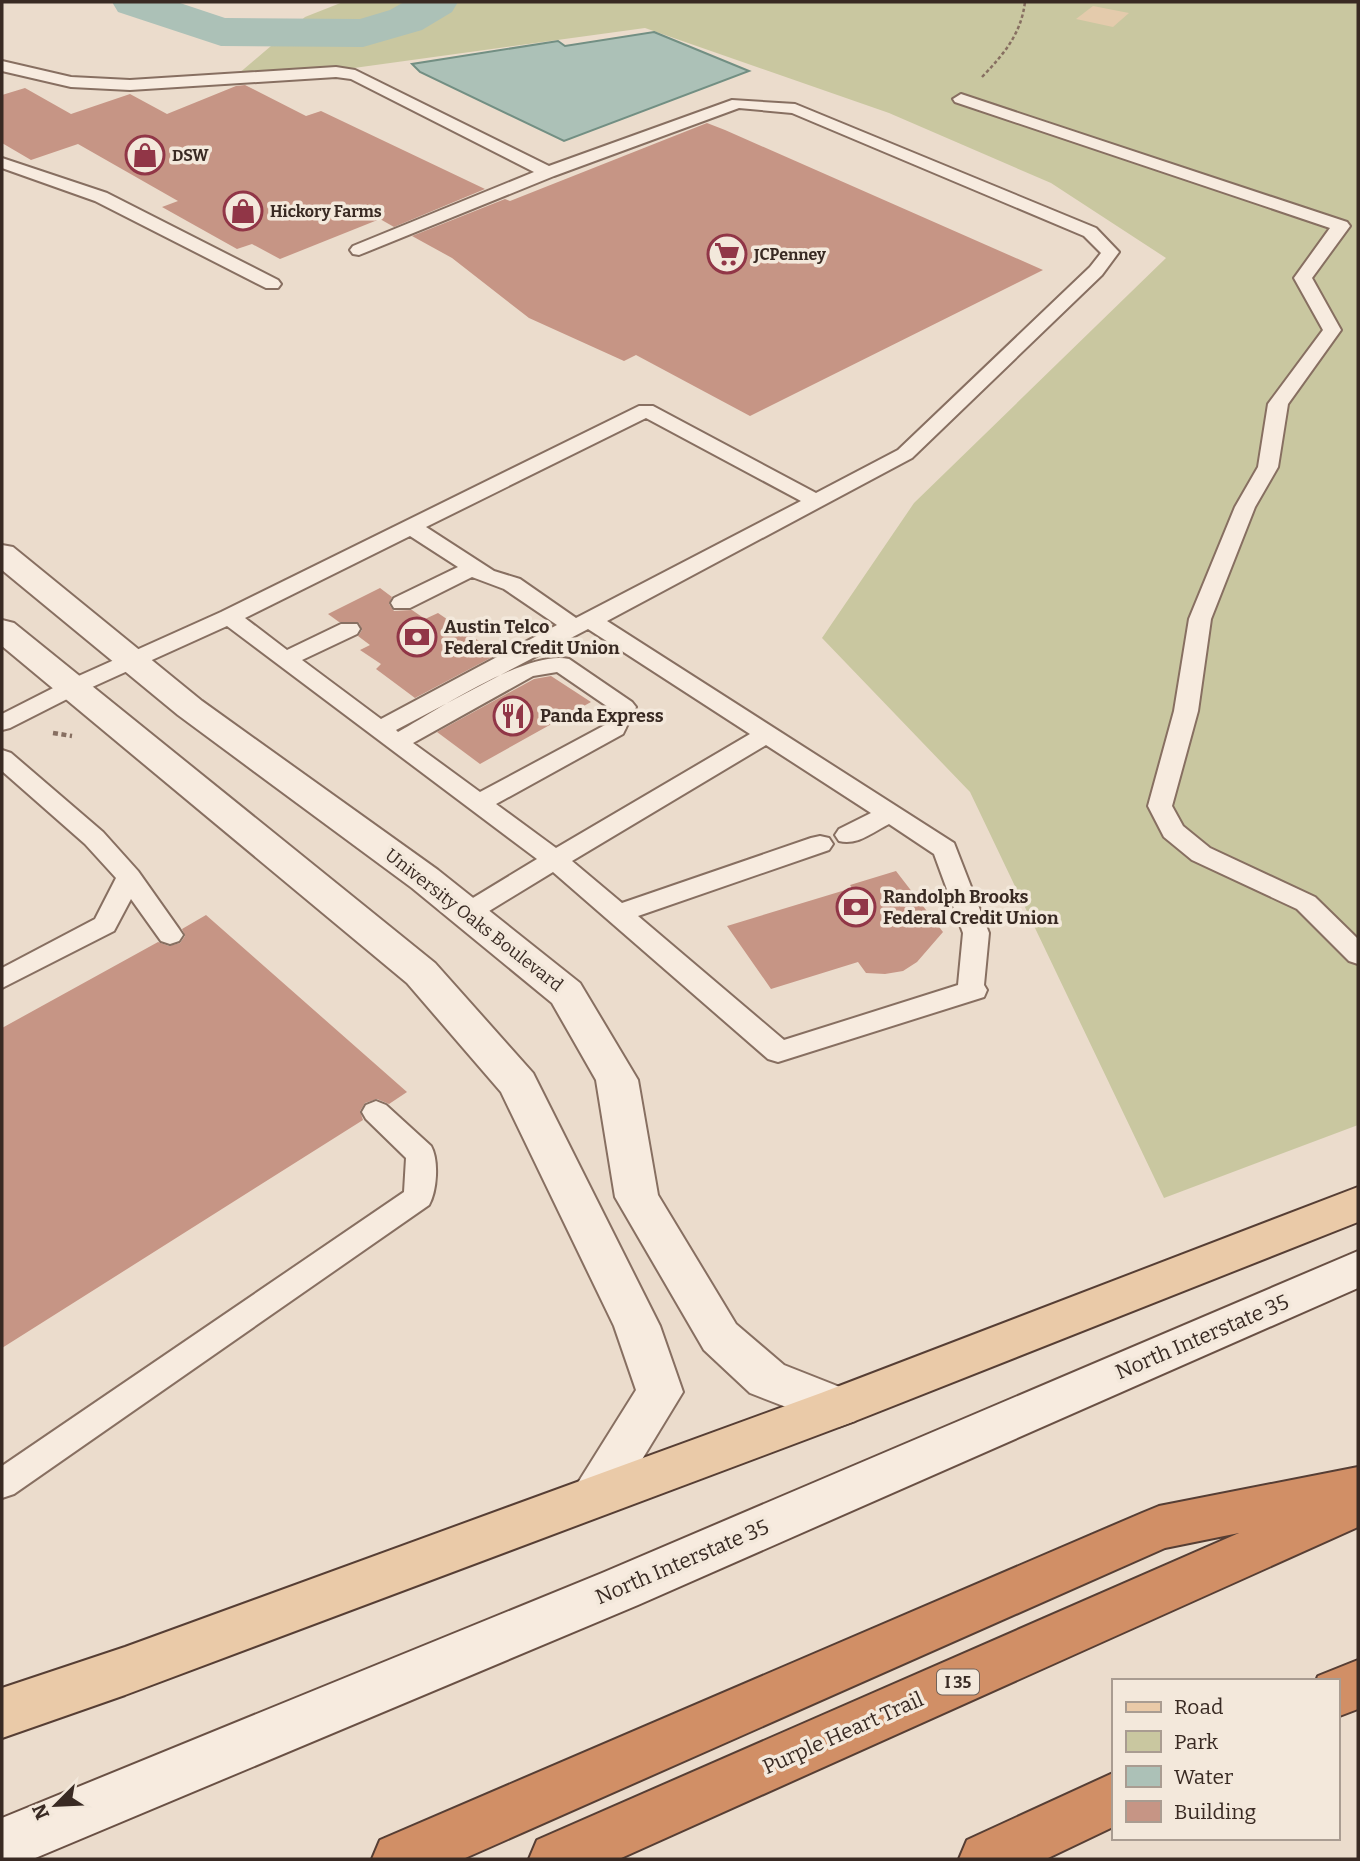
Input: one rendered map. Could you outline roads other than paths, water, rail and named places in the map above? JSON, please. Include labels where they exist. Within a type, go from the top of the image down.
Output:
[{"type":"highway","points":[[400,1859],[1159,1528],[1358,1488]]},
{"type":"highway","name":"Purple Heart Trail","points":[[557,1859],[1358,1504]]},
{"type":"highway","points":[[1339,1692],[1358,1684]]},
{"type":"highway","points":[[987,1859],[1112,1799]]},
{"type":"main road","points":[[2,1713],[125,1671],[838,1407],[1358,1203]]},
{"type":"street","name":"University Oaks Boulevard","points":[[2,554],[190,708],[425,879],[566,993],[617,1080],[638,1197],[720,1337],[767,1379],[838,1407]]},
{"type":"street","points":[[2,630],[421,973],[519,1084],[637,1326],[660,1392],[593,1497]]},
{"type":"street","name":"North Interstate 35","points":[[2,1845],[620,1589],[1358,1269]]},
{"type":"lane","points":[[2,66],[71,82],[130,85],[336,72],[355,75],[548,172]]},
{"type":"lane","points":[[961,99],[1341,226],[1303,278],[1332,330],[1278,404],[1268,467],[1245,507],[1200,619],[1186,710],[1160,806],[1172,831],[1201,854],[1306,903],[1358,955]]},
{"type":"lane","points":[[359,250],[548,172],[738,103],[769,104],[795,109],[1090,232],[1110,252],[1096,271],[905,454],[582,624],[388,736]]},
{"type":"lane","points":[[2,163],[101,197],[272,284]]},
{"type":"lane","points":[[2,723],[71,688],[229,617],[646,410],[816,501]]},
{"type":"lane","points":[[229,617],[555,860],[778,1052],[974,990],[971,985],[976,933],[945,849],[767,734],[512,584],[486,576],[411,527]]},
{"type":"lane","points":[[402,603],[473,568]]},
{"type":"lane","points":[[286,659],[349,629]]},
{"type":"lane","points":[[388,736],[526,671],[561,664],[624,707],[615,729],[479,803]]},
{"type":"lane","points":[[467,913],[767,734]]},
{"type":"lane","points":[[2,758],[94,838],[129,877],[170,935]]},
{"type":"lane","points":[[848,835],[890,813]]},
{"type":"lane","points":[[617,914],[820,844]]},
{"type":"lane","points":[[2,979],[104,925],[129,877]]},
{"type":"lane","points":[[2,1484],[419,1197],[421,1154],[376,1112]]},
{"type":"water","points":[[654,32],[749,71],[564,141],[420,72],[412,64],[558,41],[565,46]]},
{"type":"waterway","points":[[134,2],[221,32],[363,33],[406,20],[436,2]]},
{"type":"place","name":"DSW","points":[[145,155]]},
{"type":"place","name":"Hickory Farms","points":[[243,211]]},
{"type":"place","name":"JCPenney","points":[[727,254]]},
{"type":"place","name":"Austin Telco Federal Credit Union","points":[[417,637]]},
{"type":"place","name":"Panda Express","points":[[513,716]]},
{"type":"place","name":"Randolph Brooks Federal Credit Union","points":[[856,907]]}]
